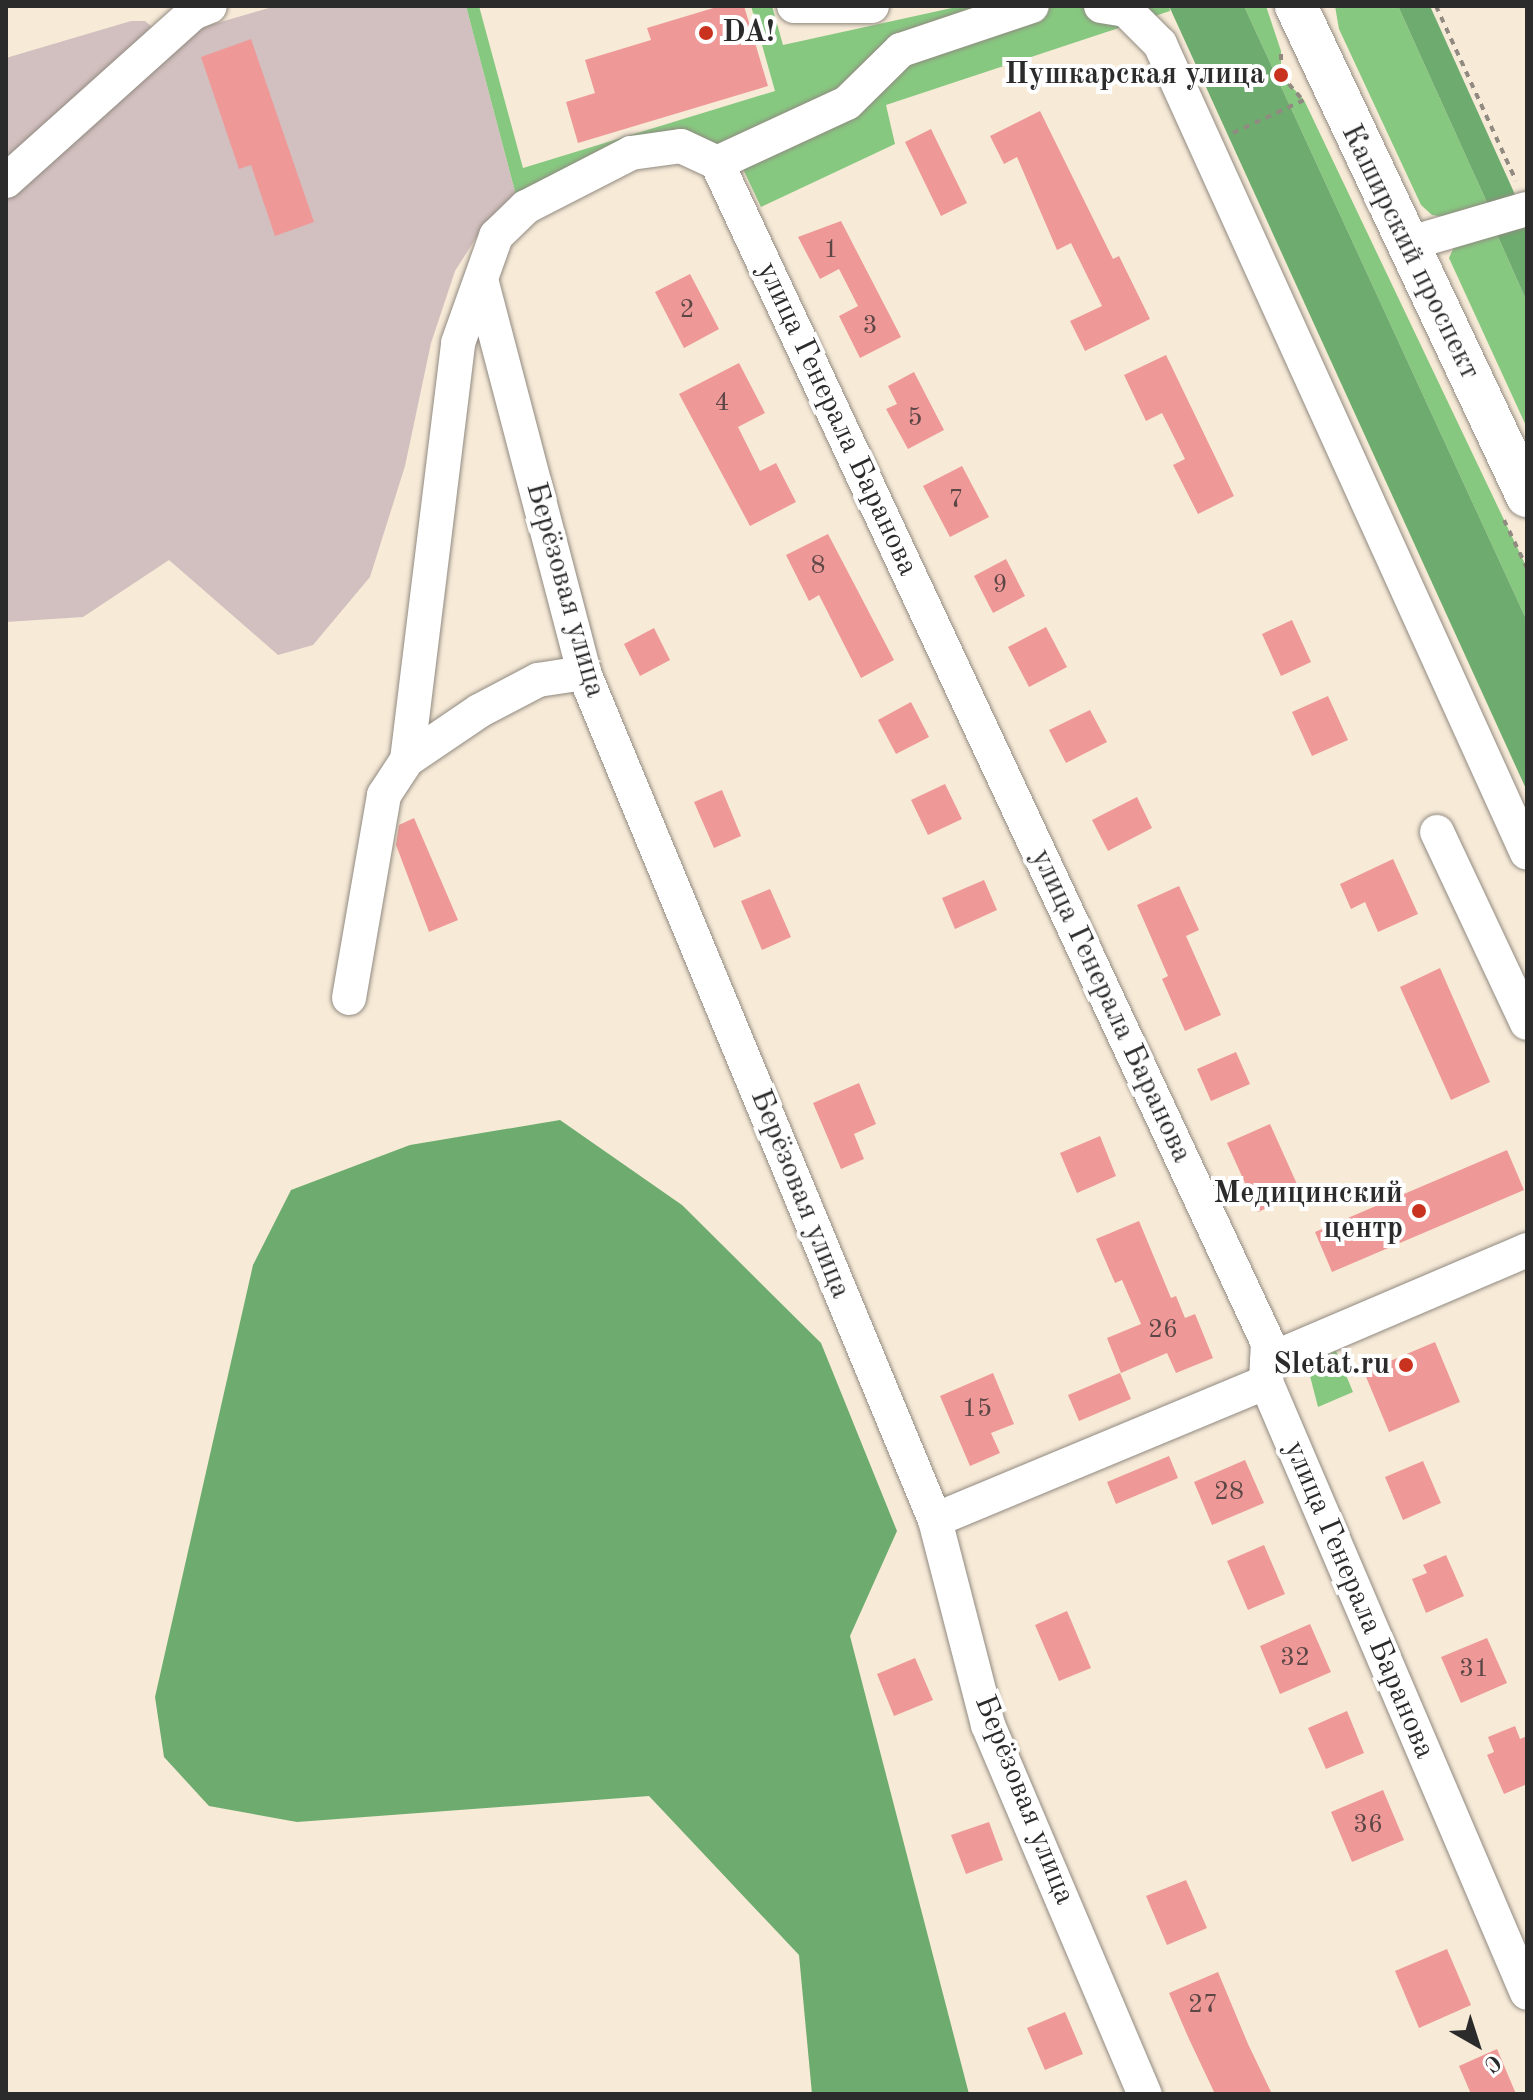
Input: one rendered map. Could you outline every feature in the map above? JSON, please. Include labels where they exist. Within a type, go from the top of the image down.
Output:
[{"type":"main road","name":"Каширский проспект","points":[[1296,6],[1527,496]]},
{"type":"street","points":[[6,181],[193,13],[210,6]]},
{"type":"street","points":[[794,6],[872,6]]},
{"type":"street","points":[[407,760],[458,343],[482,283],[484,259],[496,236],[526,207],[631,153],[681,146],[717,163],[847,103],[901,50],[1032,6]]},
{"type":"street","points":[[1101,6],[1126,10],[1160,44],[1527,853]]},
{"type":"street","name":"улица Генерала Баранова","points":[[717,163],[1268,1343],[1267,1371],[1527,1993]]},
{"type":"street","points":[[1407,244],[1524,200]]},
{"type":"street","name":"Берёзовая улица","points":[[482,283],[584,673],[935,1520],[988,1725],[1145,2094]]},
{"type":"street","points":[[349,998],[384,795],[407,760],[479,711],[538,680],[584,673]]},
{"type":"street","points":[[1437,832],[1527,1023]]},
{"type":"street","points":[[935,1520],[1527,1250]]},
{"type":"path","points":[[1436,6],[1524,200]]},
{"type":"path","points":[[1207,146],[1304,100]]},
{"type":"shaded area","points":[[276,6],[466,6],[517,199],[481,230],[455,271],[431,343],[405,466],[370,577],[313,645],[278,655],[169,560],[83,617],[6,622],[6,58],[131,21],[145,21],[165,38]]},
{"type":"green space","points":[[466,6],[479,6],[523,168],[775,91],[751,6],[772,6],[783,45],[961,6],[1169,6],[1170,11],[886,105],[895,144],[761,207],[735,152],[684,133],[517,199]]},
{"type":"green space","points":[[1169,6],[1244,6],[1527,621],[1527,791]]},
{"type":"green space","points":[[1244,6],[1266,6],[1281,51],[1281,75],[1304,100],[1527,568],[1527,621]]},
{"type":"green space","points":[[1335,6],[1398,6],[1489,207],[1452,218],[1432,215],[1421,205],[1339,29]]},
{"type":"green space","points":[[1398,6],[1430,6],[1517,199],[1489,207]]},
{"type":"green space","points":[[1527,221],[1527,302],[1495,230]]},
{"type":"green space","points":[[1495,230],[1527,302],[1527,428],[1449,258],[1454,247]]},
{"type":"green space","points":[[560,1120],[682,1205],[821,1343],[897,1531],[850,1636],[969,2094],[812,2094],[799,1955],[649,1796],[297,1822],[209,1806],[164,1757],[155,1697],[253,1265],[291,1190],[410,1145]]},
{"type":"green space","points":[[1336,1351],[1353,1392],[1318,1407],[1310,1376],[1320,1358]]},
{"type":"building","points":[[720,6],[744,6],[768,86],[578,143],[566,102],[595,93],[585,60],[651,40],[647,28]]},
{"type":"building","points":[[251,39],[314,222],[275,236],[251,165],[239,169],[201,57]]},
{"type":"building","points":[[1040,111],[1113,259],[1119,256],[1150,319],[1085,351],[1070,321],[1102,306],[1071,243],[1057,250],[1017,157],[1004,164],[990,136]]},
{"type":"building","points":[[931,129],[967,203],[941,216],[905,142]]},
{"type":"building","points":[[841,221],[901,337],[860,358],[839,316],[858,306],[839,269],[820,279],[798,237]]},
{"type":"building","points":[[690,274],[719,329],[684,348],[655,292]]},
{"type":"building","points":[[1166,355],[1234,496],[1198,514],[1173,465],[1185,459],[1162,413],[1146,421],[1124,375]]},
{"type":"building","points":[[739,363],[765,413],[738,427],[760,471],[776,463],[796,502],[750,526],[679,394]]},
{"type":"building","points":[[914,372],[944,430],[908,449],[886,409],[897,404],[888,386]]},
{"type":"building","points":[[962,466],[989,517],[950,537],[923,486]]},
{"type":"building","points":[[828,534],[894,660],[861,678],[819,595],[809,601],[786,555]]},
{"type":"building","points":[[1006,559],[1025,596],[993,613],[974,576]]},
{"type":"building","points":[[1292,620],[1311,662],[1281,676],[1262,634]]},
{"type":"building","points":[[1046,627],[1067,667],[1029,687],[1008,647]]},
{"type":"building","points":[[654,628],[670,660],[640,676],[624,644]]},
{"type":"building","points":[[1328,696],[1348,740],[1312,756],[1292,712]]},
{"type":"building","points":[[911,702],[929,737],[896,754],[878,720]]},
{"type":"building","points":[[1090,710],[1107,742],[1066,763],[1049,730]]},
{"type":"building","points":[[945,784],[962,819],[928,835],[911,800]]},
{"type":"building","points":[[722,790],[741,836],[714,848],[694,802]]},
{"type":"building","points":[[1137,797],[1152,828],[1108,851],[1092,820]]},
{"type":"building","points":[[414,818],[458,920],[429,932],[396,845],[399,825]]},
{"type":"building","points":[[1393,859],[1418,914],[1378,932],[1365,902],[1351,909],[1340,884]]},
{"type":"building","points":[[984,880],[997,910],[955,929],[942,898]]},
{"type":"building","points":[[1179,886],[1199,930],[1186,936],[1221,1015],[1185,1031],[1162,979],[1168,976],[1137,905]]},
{"type":"building","points":[[770,889],[791,937],[762,950],[741,901]]},
{"type":"building","points":[[1440,968],[1490,1082],[1451,1100],[1400,987]]},
{"type":"building","points":[[1236,1052],[1250,1084],[1211,1101],[1197,1069]]},
{"type":"building","points":[[859,1083],[876,1124],[854,1134],[864,1159],[841,1169],[813,1103]]},
{"type":"building","points":[[1270,1124],[1301,1193],[1258,1212],[1227,1143]]},
{"type":"building","points":[[1100,1136],[1116,1176],[1077,1193],[1060,1153]]},
{"type":"building","name":"Медицинский центр","points":[[1507,1150],[1524,1190],[1332,1272],[1315,1232]]},
{"type":"building","points":[[1139,1221],[1171,1298],[1176,1296],[1185,1318],[1195,1314],[1213,1358],[1176,1373],[1167,1353],[1121,1373],[1107,1338],[1141,1324],[1122,1280],[1115,1283],[1096,1239]]},
{"type":"building","points":[[1435,1342],[1460,1402],[1389,1432],[1364,1372]]},
{"type":"building","points":[[993,1373],[1014,1424],[991,1433],[1000,1453],[970,1466],[940,1396]]},
{"type":"building","points":[[1120,1373],[1131,1399],[1079,1421],[1068,1395]]},
{"type":"building","points":[[1169,1456],[1178,1478],[1116,1504],[1107,1482]]},
{"type":"building","points":[[1245,1460],[1264,1503],[1212,1525],[1194,1482]]},
{"type":"building","points":[[1423,1461],[1441,1503],[1403,1520],[1385,1477]]},
{"type":"building","points":[[1264,1545],[1285,1594],[1248,1610],[1227,1561]]},
{"type":"building","points":[[1446,1555],[1464,1596],[1426,1613],[1412,1579],[1427,1573],[1423,1565]]},
{"type":"building","points":[[1067,1611],[1091,1668],[1059,1681],[1035,1625]]},
{"type":"building","points":[[1310,1624],[1331,1672],[1280,1694],[1260,1646]]},
{"type":"building","points":[[1487,1638],[1507,1683],[1461,1703],[1441,1657]]},
{"type":"building","points":[[915,1658],[933,1700],[894,1716],[877,1674]]},
{"type":"building","points":[[1347,1711],[1364,1753],[1326,1769],[1308,1728]]},
{"type":"building","points":[[1515,1726],[1520,1739],[1527,1736],[1527,1784],[1504,1794],[1487,1755],[1494,1752],[1488,1737]]},
{"type":"building","points":[[1383,1790],[1404,1840],[1352,1862],[1331,1812]]},
{"type":"building","points":[[989,1822],[1003,1860],[966,1874],[951,1835]]},
{"type":"building","points":[[1186,1880],[1207,1928],[1167,1945],[1146,1896]]},
{"type":"building","points":[[1447,1949],[1471,2005],[1419,2028],[1395,1971]]},
{"type":"building","points":[[1218,1972],[1272,2094],[1215,2094],[1189,2039],[1169,1993]]},
{"type":"building","points":[[1065,2012],[1083,2054],[1045,2070],[1027,2028]]},
{"type":"building","points":[[1497,2049],[1516,2094],[1471,2094],[1459,2066]]},
{"type":"place","name":"DA!","points":[[706,33]]},
{"type":"place","name":"Пушкарская улица","points":[[1281,75]]},
{"type":"place","name":"Медицинский центр","points":[[1419,1211]]},
{"type":"place","name":"Sletat.ru","points":[[1406,1365]]}]
